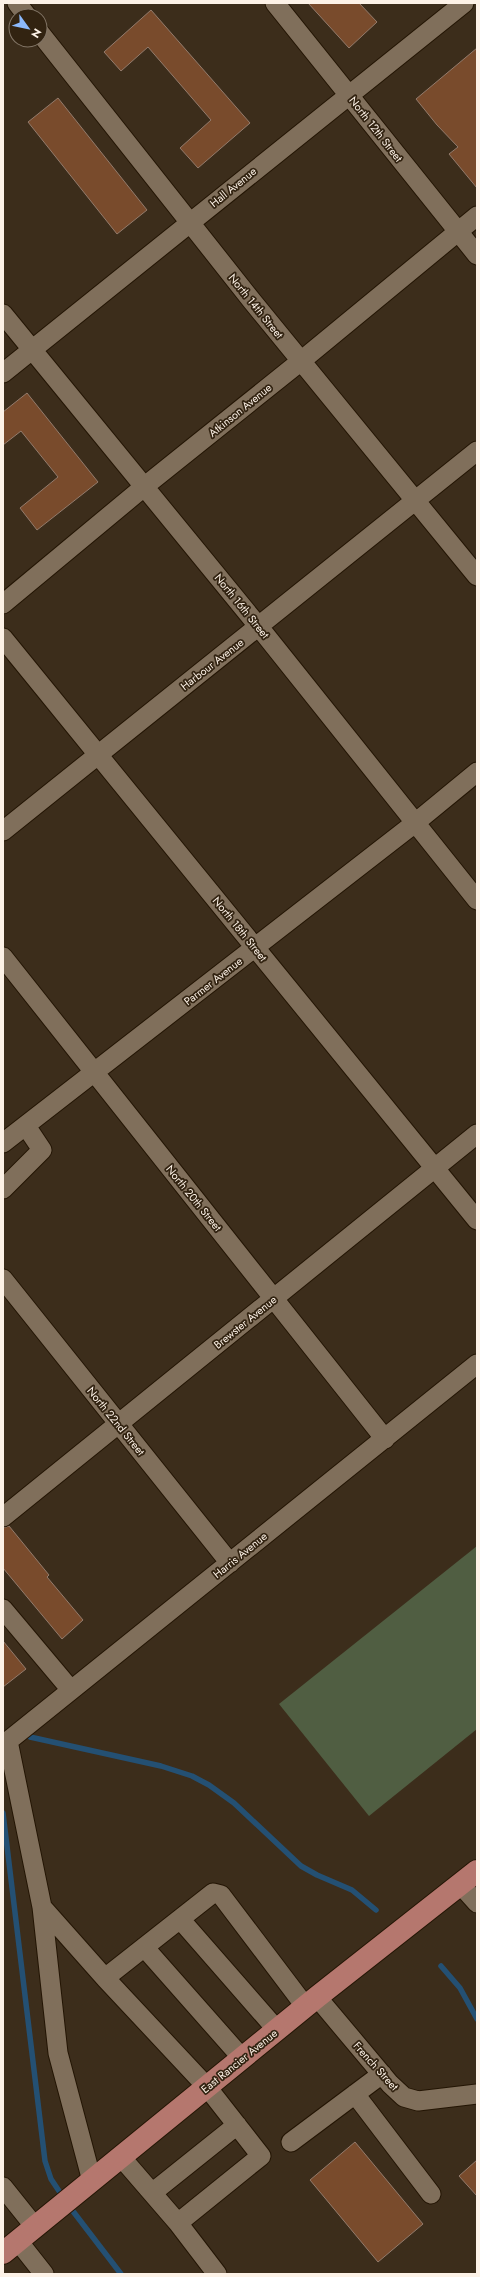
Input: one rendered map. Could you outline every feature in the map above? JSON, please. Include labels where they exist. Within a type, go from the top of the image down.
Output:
[{"type":"main road","name":"East Rancier Avenue","points":[[10,2247],[311,2002],[477,1871]]},
{"type":"street","name":"North 12th Street","points":[[275,3],[477,255]]},
{"type":"street","name":"Hall Avenue","points":[[3,373],[348,94],[464,3]]},
{"type":"street","name":"North 14th Street","points":[[48,43],[301,361],[477,576]]},
{"type":"street","name":"Atkinson Avenue","points":[[3,604],[145,486],[301,361],[477,216]]},
{"type":"street","name":"North 16th Street","points":[[3,314],[31,350],[145,486],[477,900]]},
{"type":"street","name":"Harbour Avenue","points":[[3,831],[97,754],[259,627],[477,452]]},
{"type":"street","name":"North 18th Street","points":[[3,638],[477,1220]]},
{"type":"street","name":"Parmer Avenue","points":[[3,1143],[95,1074],[256,948],[415,823],[477,772]]},
{"type":"street","name":"North 20th Street","points":[[3,957],[385,1439]]},
{"type":"street","points":[[3,1189],[42,1150],[26,1126]]},
{"type":"street","name":"Brewster Avenue","points":[[8,1513],[477,1134]]},
{"type":"street","name":"North 22nd Street","points":[[3,1279],[230,1563]]},
{"type":"street","name":"Harris Avenue","points":[[6,1743],[477,1364]]},
{"type":"street","points":[[3,1609],[71,1690]]},
{"type":"street","points":[[6,1743],[42,1906],[58,2053],[92,2181]]},
{"type":"street","points":[[460,1884],[477,1903]]},
{"type":"street","name":"French Street","points":[[180,1918],[213,1892],[221,1895],[311,2002],[404,2097],[418,2101],[477,2094]]},
{"type":"street","points":[[42,1906],[105,1978],[207,2087],[261,2156],[178,2223]]},
{"type":"street","points":[[105,1978],[180,1918],[277,2030]]},
{"type":"street","points":[[144,1947],[242,2058]]},
{"type":"street","points":[[291,2142],[382,2074]]},
{"type":"street","points":[[355,2094],[432,2194]]},
{"type":"street","points":[[152,2193],[237,2125]]},
{"type":"street","points":[[121,2157],[178,2223],[216,2274]]},
{"type":"street","points":[[3,2187],[35,2227]]},
{"type":"street","points":[[10,2247],[44,2274]]},
{"type":"green space","points":[[477,1546],[477,1729],[369,1816],[279,1704]]},
{"type":"building","points":[[308,3],[359,3],[377,22],[349,48]]},
{"type":"building","points":[[151,10],[250,123],[198,168],[180,148],[211,120],[148,47],[121,71],[104,52]]},
{"type":"building","points":[[477,48],[477,188],[449,154],[458,147],[437,125],[416,99]]},
{"type":"building","points":[[58,98],[147,210],[117,234],[28,122]]},
{"type":"building","points":[[27,393],[98,482],[37,530],[20,508],[58,477],[21,431],[3,445],[3,412]]},
{"type":"building","points":[[9,1526],[49,1575],[47,1577],[83,1620],[62,1639],[3,1568],[3,1528]]},
{"type":"building","points":[[3,1641],[26,1669],[3,1687]]},
{"type":"building","points":[[355,2142],[423,2224],[378,2262],[310,2180]]},
{"type":"building","points":[[477,2160],[477,2196],[459,2176]]},
{"type":"waterway","points":[[30,1737],[161,1766],[192,1776],[209,1785],[234,1803],[301,1866],[317,1875],[352,1890],[376,1910]]},
{"type":"waterway","points":[[3,1813],[45,2161],[51,2179],[63,2197]]},
{"type":"waterway","points":[[441,1966],[460,1988],[477,2019]]},
{"type":"waterway","points":[[69,2206],[121,2274]]}]
